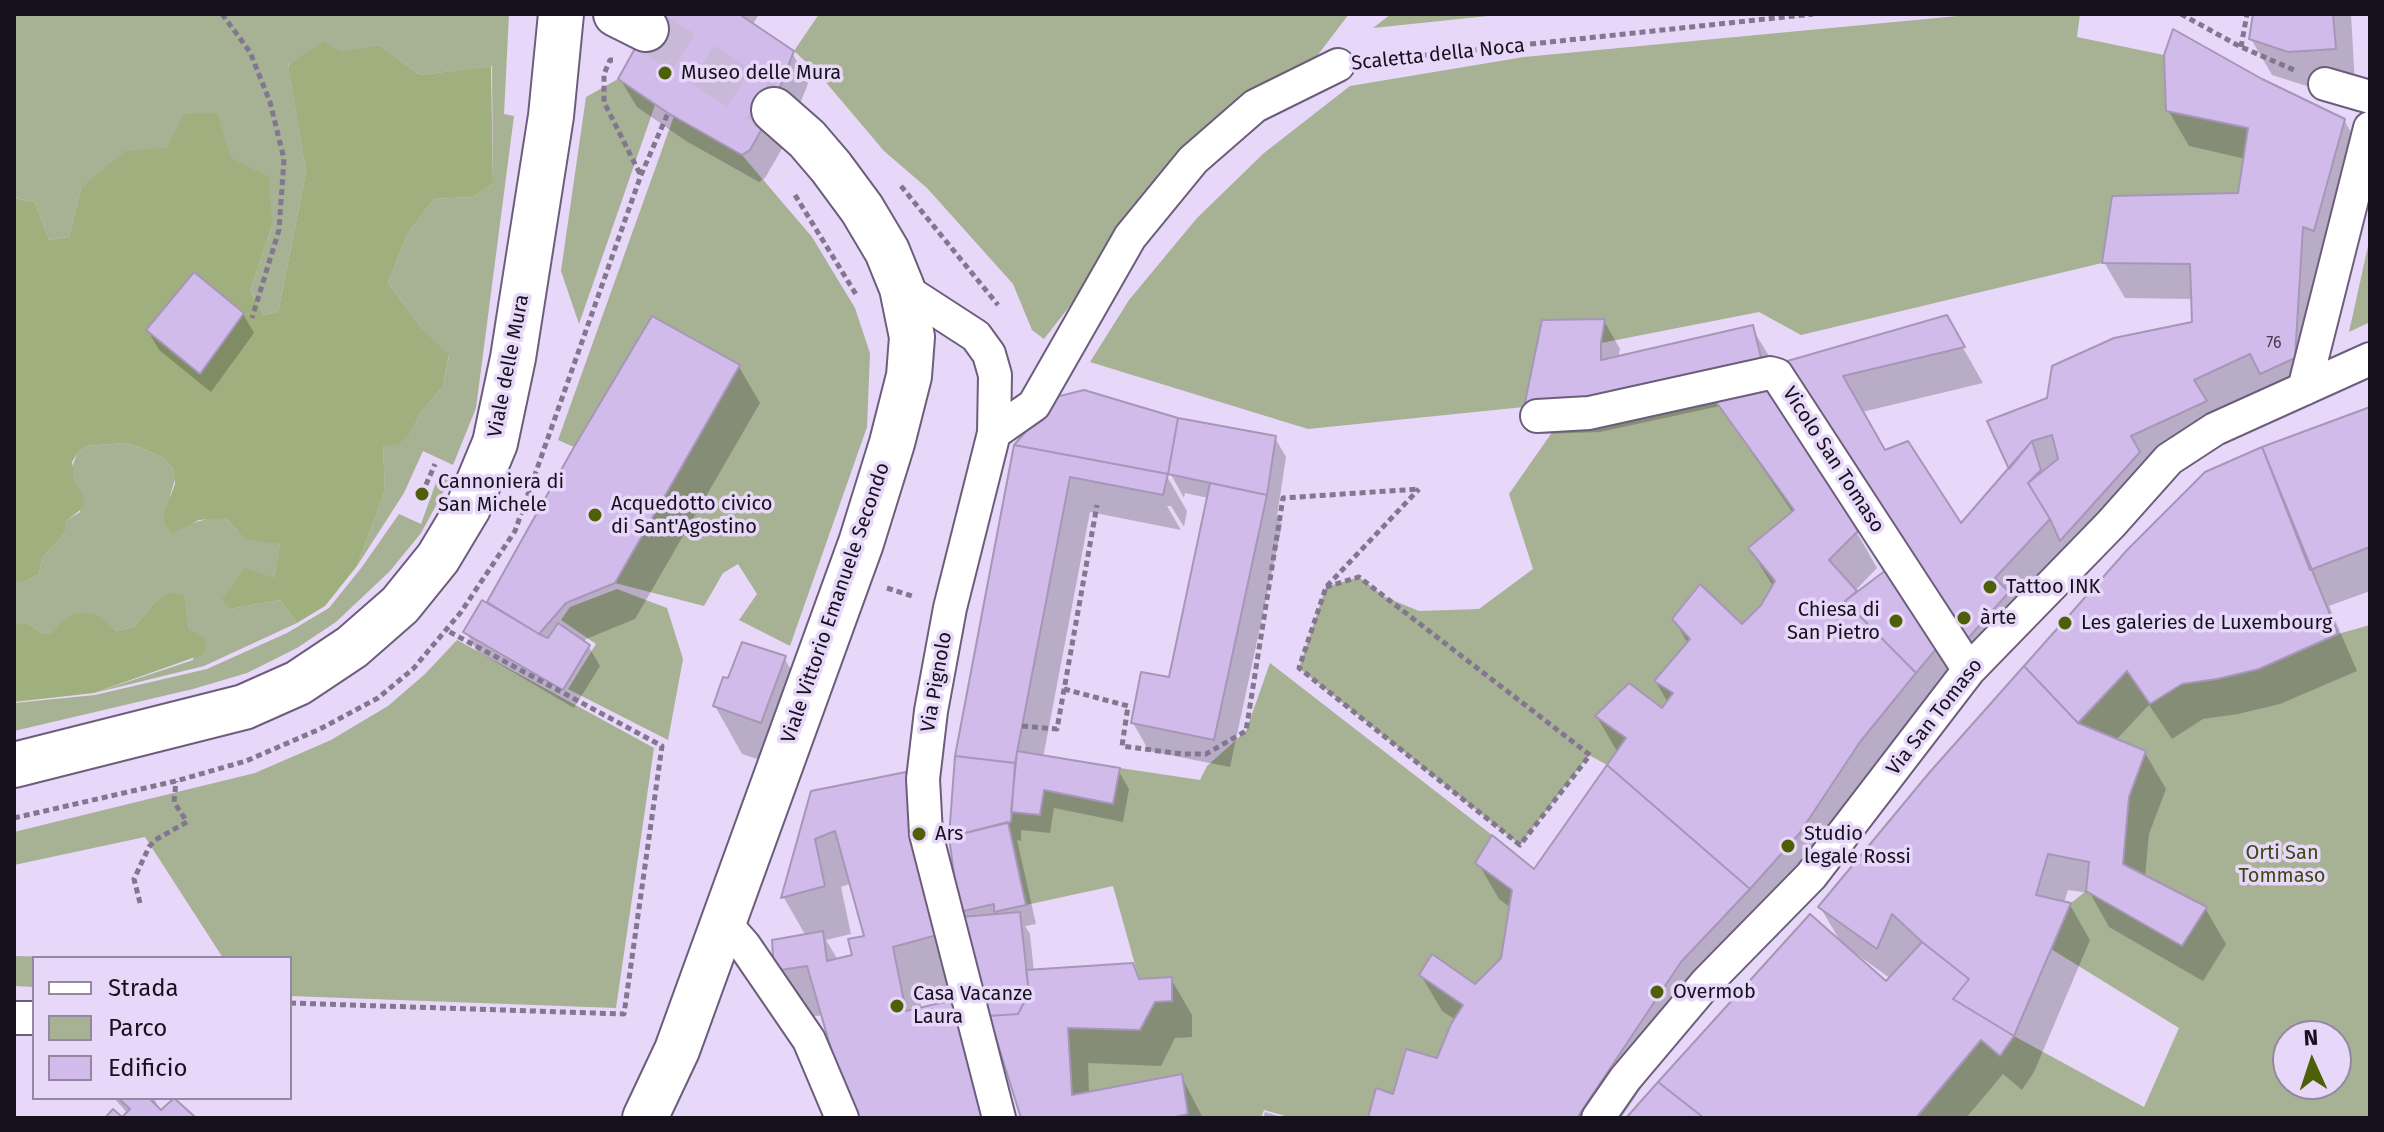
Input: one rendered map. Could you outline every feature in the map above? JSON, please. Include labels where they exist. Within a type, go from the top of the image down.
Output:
[{"type":"street","name":"Viale delle Mura","points":[[14,765],[244,707],[298,683],[352,647],[400,605],[438,558],[468,508],[495,443],[518,328],[551,116],[561,14]]},
{"type":"street","name":"Scaletta della Noca","points":[[994,433],[1034,405],[1130,237],[1193,160],[1255,106],[1338,65]]},
{"type":"street","points":[[2325,84],[2370,97]]},
{"type":"street","name":"Viale Vittorio Emanuele Secondo","points":[[645,1118],[677,1050],[861,543],[909,376],[912,337],[902,288],[887,251],[862,209],[807,139],[774,110]]},
{"type":"street","points":[[2304,389],[2370,129]]},
{"type":"street","name":"Via Pignolo","points":[[902,288],[976,336],[995,375],[994,433],[950,608],[931,711],[923,779],[926,834],[999,1118]]},
{"type":"street","name":"Via San Tomaso","points":[[1598,1118],[1625,1079],[1706,983],[1811,876],[1969,670],[2111,524],[2169,459],[2215,429],[2370,359]]},
{"type":"street","name":"Vicolo San Tomaso","points":[[1537,416],[1589,413],[1770,373],[1777,375],[1969,670]]},
{"type":"street","points":[[723,921],[744,945],[809,1040],[842,1118]]},
{"type":"path","points":[[222,14],[250,52],[270,102],[284,159],[279,230],[252,318]]},
{"type":"path","name":"Scaletta della Noca","points":[[1338,65],[1813,14]]},
{"type":"path","points":[[2181,14],[2241,47],[2325,84]]},
{"type":"path","points":[[2241,47],[2247,14]]},
{"type":"path","points":[[629,35],[610,60],[604,74],[604,102],[641,175]]},
{"type":"path","points":[[897,181],[1006,316]]},
{"type":"path","points":[[422,494],[435,464]]},
{"type":"path","points":[[1064,689],[1128,706],[1122,746],[1206,754],[1246,731],[1283,498],[1419,489],[1326,587],[1299,668],[1520,845],[1590,755],[1359,577],[1326,587]]},
{"type":"path","points":[[1022,726],[1057,729],[1097,505]]},
{"type":"path","points":[[874,584],[950,608]]},
{"type":"path","points":[[292,1003],[624,1014],[662,746],[446,630]]},
{"type":"path","points":[[140,903],[134,879],[149,847],[155,840],[187,822],[174,802],[176,781]]},
{"type":"green space","points":[[14,14],[509,14],[504,114],[514,116],[476,408],[453,465],[423,451],[404,493],[357,566],[385,491],[383,445],[410,434],[420,414],[443,386],[449,356],[420,326],[388,283],[408,233],[434,199],[473,197],[493,184],[492,66],[420,75],[379,45],[288,64],[306,172],[278,312],[264,315],[250,291],[272,226],[168,148],[81,188],[69,237],[49,240],[35,202],[14,198]]},
{"type":"green space","points":[[819,14],[1349,14],[1304,73],[1120,242],[1044,339],[1032,330],[1013,284],[927,188],[884,151],[818,73],[794,51]]},
{"type":"green space","points":[[1391,14],[1507,14],[1373,28]]},
{"type":"green space","points":[[1979,14],[2080,14],[2077,37],[2164,55],[2166,111],[2248,128],[2238,193],[2112,196],[2102,263],[1801,335],[1759,312],[1601,343],[1604,319],[1543,320],[1524,407],[1308,429],[1090,362],[1129,300],[1197,218],[1264,153],[1350,86],[1524,57]]},
{"type":"green space","points":[[324,41],[341,52],[379,45],[420,75],[491,66],[493,184],[473,197],[434,199],[408,233],[388,283],[420,326],[449,355],[443,386],[420,414],[410,434],[397,445],[383,445],[385,491],[357,566],[325,606],[297,623],[280,600],[230,609],[222,599],[245,568],[274,578],[280,544],[246,539],[225,518],[199,520],[172,533],[164,523],[164,513],[175,484],[174,470],[163,458],[124,443],[87,446],[77,454],[72,462],[74,478],[83,493],[84,507],[65,522],[65,533],[42,558],[39,574],[24,582],[14,582],[14,198],[35,202],[49,240],[69,237],[81,188],[125,151],[167,148],[184,114],[217,113],[231,158],[269,177],[272,226],[250,291],[264,315],[278,312],[306,172],[288,65]]},
{"type":"green space","points":[[618,79],[655,105],[579,324],[561,271],[586,97]]},
{"type":"green space","points":[[674,116],[742,155],[812,237],[855,308],[870,353],[867,427],[790,646],[739,620],[757,594],[738,564],[723,573],[704,606],[615,583],[740,365],[652,316],[574,447],[558,440]]},
{"type":"green space","points":[[2370,237],[2370,322],[2349,332]]},
{"type":"green space","points":[[1709,392],[1794,510],[1748,548],[1775,581],[1761,605],[1742,624],[1699,584],[1672,619],[1690,639],[1654,681],[1673,693],[1662,708],[1629,684],[1595,716],[1626,738],[1607,765],[1589,755],[1520,845],[1299,668],[1326,587],[1359,577],[1385,597],[1419,611],[1479,609],[1533,569],[1509,494],[1562,418]]},
{"type":"green space","points":[[124,443],[163,458],[174,470],[176,476],[170,496],[192,523],[215,517],[225,518],[237,530],[280,544],[274,579],[230,609],[280,600],[297,623],[204,666],[94,693],[193,660],[198,636],[189,629],[185,595],[168,594],[153,604],[134,627],[115,631],[59,624],[53,634],[43,634],[29,624],[14,624],[14,582],[24,582],[39,574],[42,558],[65,533],[64,522],[80,512],[83,493],[74,478],[72,467],[77,454],[87,446]]},
{"type":"green space","points":[[439,474],[450,480],[421,533],[390,571],[336,622],[297,648],[247,673],[193,689],[14,731],[14,703],[95,695],[207,669],[287,633],[329,608],[399,514],[421,524]]},
{"type":"green space","points":[[617,589],[667,608],[683,659],[668,740],[568,689],[596,644],[561,620],[570,607]]},
{"type":"green space","points":[[168,593],[185,595],[189,629],[206,639],[206,648],[201,655],[94,693],[14,702],[14,624],[29,624],[43,634],[52,634],[59,624],[74,614],[88,613],[99,616],[115,631],[134,627],[153,604]]},
{"type":"green space","name":"Orti San Tommaso","points":[[2370,625],[2370,1118],[1916,1118],[1981,1040],[2000,1056],[2014,1036],[2144,1107],[2179,1028],[2051,949],[2071,903],[2086,891],[2207,907],[2123,864],[2129,797],[2146,752],[2078,723],[2127,671],[2150,704],[2182,684],[2259,669],[2338,634]]},
{"type":"green space","points":[[457,640],[654,748],[616,1008],[292,996],[292,956],[222,956],[145,837],[14,865],[14,832],[255,773],[331,740],[388,706],[425,674]]},
{"type":"green space","points":[[1270,663],[1492,835],[1476,863],[1512,890],[1501,958],[1475,984],[1431,955],[1419,975],[1463,1005],[1451,1024],[1437,1058],[1405,1049],[1393,1094],[1376,1088],[1368,1118],[1292,1118],[1264,1110],[1261,1118],[1171,1118],[1188,1114],[1182,1074],[1072,1095],[1068,1028],[1140,1030],[1155,1002],[1172,1001],[1172,979],[1139,979],[1113,886],[1026,905],[1008,822],[1011,822],[1011,812],[1044,790],[1112,804],[1120,768],[1200,780],[1207,766],[1246,731]]},
{"type":"green space","points":[[14,956],[32,956],[32,987],[14,986]]},
{"type":"building","points":[[654,14],[739,14],[794,51],[768,118],[750,150],[742,155],[668,113],[618,79]]},
{"type":"building","points":[[2253,14],[2333,14],[2336,49],[2288,52],[2249,39]]},
{"type":"building","points":[[2173,29],[2262,79],[2345,119],[2314,231],[2303,227],[2295,358],[2260,374],[2250,354],[2194,380],[2207,401],[2131,436],[2140,452],[2060,541],[2028,483],[2058,459],[2052,435],[2032,441],[2009,469],[1987,421],[2047,398],[2052,366],[2114,338],[2192,322],[2190,264],[2102,263],[2112,196],[2238,193],[2248,128],[2166,111],[2164,55]]},
{"type":"building","points":[[194,272],[244,313],[200,374],[146,330]]},
{"type":"building","points":[[1947,315],[1965,347],[1843,376],[1885,450],[1908,441],[1961,523],[2032,441],[2041,470],[2028,483],[2050,519],[1995,578],[2009,592],[1964,643],[1784,362]]},
{"type":"building","name":"Acquedotto civico di Sant'Agostino","points":[[652,316],[740,365],[615,583],[566,603],[539,634],[487,602]]},
{"type":"building","points":[[1605,319],[1601,360],[1753,325],[1763,366],[1583,404],[1524,407],[1542,320]]},
{"type":"building","points":[[1768,380],[1858,531],[1829,560],[1857,591],[1845,601],[1916,673],[1860,742],[1799,834],[1750,889],[1607,765],[1626,738],[1595,716],[1629,683],[1662,708],[1673,693],[1654,681],[1690,639],[1672,619],[1700,584],[1742,624],[1761,605],[1775,581],[1748,548],[1794,510],[1709,392]]},
{"type":"building","points":[[1084,390],[1178,418],[1168,474],[1014,445],[1056,397]]},
{"type":"building","points":[[2370,407],[2370,547],[2310,570],[2262,447]]},
{"type":"building","points":[[1178,418],[1276,436],[1267,495],[1168,474]]},
{"type":"building","points":[[1014,445],[1168,474],[1163,495],[1070,477],[1015,763],[955,756]]},
{"type":"building","points":[[2262,447],[2338,634],[2259,669],[2182,684],[2150,704],[2127,671],[2078,723],[2024,666],[2128,549],[2205,472]]},
{"type":"building","points":[[1210,483],[1267,495],[1214,740],[1131,723],[1141,672],[1169,677]]},
{"type":"building","name":"Chiesa di San Pietro","points":[[1890,567],[1942,642],[1916,673],[1845,601]]},
{"type":"building","points":[[482,600],[548,638],[558,623],[590,645],[563,690],[463,632]]},
{"type":"building","points":[[742,642],[786,656],[761,723],[713,706],[723,677],[728,678]]},
{"type":"building","points":[[2024,666],[2078,723],[2146,751],[2129,797],[2123,864],[2207,907],[2182,946],[2086,891],[2089,862],[2048,854],[2036,895],[2071,903],[2014,1036],[1953,999],[1969,979],[1892,914],[1877,949],[1818,907],[1929,773]]},
{"type":"building","points":[[1017,751],[1120,768],[1113,804],[1044,790],[1040,815],[1011,812]]},
{"type":"building","points":[[955,756],[1015,763],[1011,822],[949,837]]},
{"type":"building","points":[[1607,765],[1750,889],[1681,962],[1577,1118],[1368,1118],[1376,1088],[1393,1094],[1406,1049],[1437,1058],[1451,1024],[1463,1005],[1419,975],[1432,954],[1475,984],[1501,958],[1512,890],[1475,863],[1492,835],[1534,869]]},
{"type":"building","points":[[906,772],[937,935],[893,947],[906,1011],[957,999],[986,1118],[851,1118],[807,966],[774,971],[772,940],[823,931],[827,961],[852,955],[848,939],[864,936],[835,831],[815,839],[825,886],[781,898],[811,791]]},
{"type":"building","points":[[1008,822],[1026,905],[994,912],[994,904],[959,912],[949,837]]},
{"type":"building","points":[[1020,912],[1029,993],[1018,1014],[989,1016],[961,917]]},
{"type":"building","points":[[1810,914],[1886,981],[1922,942],[1969,979],[1953,999],[2014,1036],[2000,1056],[1981,1040],[1916,1118],[1704,1118],[1658,1082]]},
{"type":"building","points":[[1133,963],[1139,979],[1172,977],[1172,1001],[1155,1002],[1140,1030],[1068,1028],[1072,1095],[1182,1074],[1188,1114],[1171,1118],[1021,1118],[989,1016],[1018,1014],[1029,993],[1026,970]]},
{"type":"building","points":[[1658,1082],[1704,1118],[1626,1118]]},
{"type":"building","points":[[120,1100],[151,1100],[161,1110],[172,1100],[176,1100],[195,1117],[105,1118],[113,1109],[122,1117],[130,1109]]},
{"type":"tunnel","points":[[646,29],[774,110]]},
{"type":"place","name":"Museo delle Mura","points":[[665,73]]},
{"type":"place","name":"Cannoniera di San Michele","points":[[422,494]]},
{"type":"place","name":"Acquedotto civico di Sant'Agostino","points":[[595,515]]},
{"type":"place","name":"Tattoo INK","points":[[1990,587]]},
{"type":"place","name":"àrte","points":[[1964,618]]},
{"type":"place","name":"Chiesa di San Pietro","points":[[1896,621]]},
{"type":"place","name":"Les galeries de Luxembourg","points":[[2065,623]]},
{"type":"place","name":"Ars","points":[[919,834]]},
{"type":"place","name":"Studio legale Rossi","points":[[1788,846]]},
{"type":"place","name":"Overmob","points":[[1657,992]]},
{"type":"place","name":"Casa Vacanze Laura","points":[[897,1006]]}]
